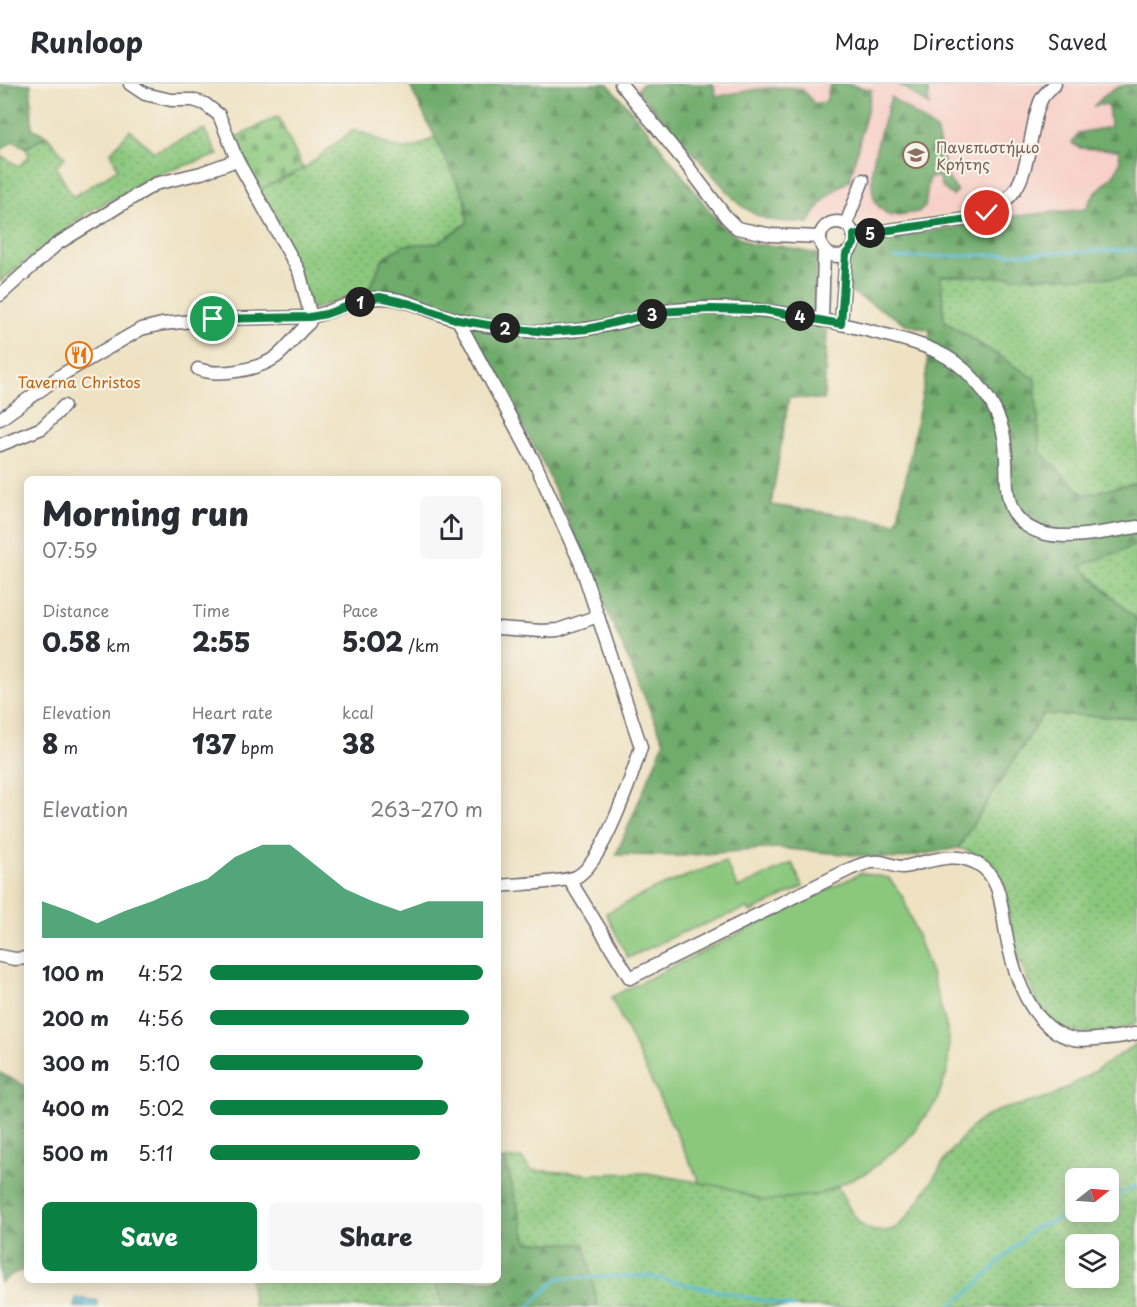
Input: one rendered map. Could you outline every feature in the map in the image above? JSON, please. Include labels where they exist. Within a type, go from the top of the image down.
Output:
[{"type":"street","points":[[130,84],[145,94],[171,100],[193,100],[205,104],[219,115],[237,160],[299,271],[310,317],[309,323],[276,357],[264,363],[220,374],[198,369]]},
{"type":"street","points":[[621,84],[683,160],[726,218],[738,228],[772,235],[820,237]]},
{"type":"street","points":[[854,235],[968,219],[996,209],[1006,202],[1018,185],[1024,170],[1036,114],[1042,98],[1055,84]]},
{"type":"street","points":[[0,296],[57,244],[155,184],[237,160]]},
{"type":"street","points":[[846,224],[863,180]]},
{"type":"street","points":[[822,321],[824,251],[820,243],[821,231],[835,221],[846,224],[854,235],[854,244],[846,254],[837,257],[824,251]]},
{"type":"street","points":[[841,324],[846,254]]},
{"type":"street","points":[[0,419],[63,374],[141,329],[162,324],[213,319],[310,317],[380,297],[411,304],[458,320],[548,332],[588,329],[658,312],[711,309],[765,310],[841,324],[925,346],[948,357],[968,373],[996,412],[1004,434],[1007,495],[1020,521],[1031,529],[1066,536],[1137,527]]},
{"type":"street","points":[[458,320],[535,463],[580,562],[641,747],[632,775],[596,857],[587,870],[569,879],[501,886]]},
{"type":"street","points":[[0,445],[42,428],[64,406]]},
{"type":"street","points":[[501,628],[558,630],[598,616]]},
{"type":"street","points":[[569,879],[630,978],[868,862],[903,867],[954,856],[978,864],[991,874],[998,889],[1006,935],[1017,973],[1037,1015],[1047,1026],[1058,1034],[1075,1040],[1110,1038],[1137,1033]]},
{"type":"street","points":[[0,956],[24,958]]},
{"type":"shaded area","name":"Πανεπιστήμιο Κρήτης","points":[[633,84],[1137,84],[1137,204],[1004,216],[995,203],[981,208],[884,224],[769,221],[754,216],[738,203]]},
{"type":"green space","points":[[0,84],[31,84],[32,128],[47,136],[26,148],[13,141],[0,151]]},
{"type":"green space","points":[[409,84],[608,84],[647,129],[721,226],[750,244],[779,246],[818,254],[812,327],[827,330],[824,400],[789,397],[771,505],[897,523],[926,375],[930,330],[908,325],[851,292],[848,269],[851,254],[856,248],[866,243],[1016,216],[1086,209],[1096,192],[1115,173],[1120,159],[1118,150],[1080,148],[1072,143],[1078,133],[1110,127],[1108,104],[1094,106],[1113,90],[1124,85],[1137,84],[1137,204],[1128,205],[1137,205],[1137,278],[941,276],[944,321],[1035,379],[1040,452],[1084,495],[1137,483],[1137,545],[1080,566],[1137,620],[1137,718],[1043,714],[958,848],[897,859],[776,848],[680,856],[616,855],[664,742],[542,461],[460,314],[403,295],[381,291],[368,292],[383,258],[404,245],[438,243],[467,223],[466,201]]},
{"type":"green space","points":[[642,84],[713,84],[717,97],[760,89],[794,88],[802,89],[815,104],[826,102],[830,84],[847,84],[872,90],[850,180],[826,198],[809,223],[771,220],[756,215],[738,203],[637,90]]},
{"type":"green space","points":[[899,84],[927,84],[929,106]]},
{"type":"green space","points":[[891,97],[936,130],[948,178],[957,191],[953,196],[943,188],[938,177],[929,178],[925,207],[918,212],[890,216],[876,203],[872,179],[879,136]]},
{"type":"green space","points":[[278,116],[303,169],[257,191],[232,139]]},
{"type":"green space","points":[[204,129],[218,155],[161,173],[88,212],[0,282],[0,155],[19,166],[29,156],[26,148],[47,136],[65,157],[56,167],[73,197],[118,169],[111,152],[130,130],[154,152]]},
{"type":"green space","points":[[353,130],[401,149],[415,147],[435,137],[466,201],[467,223],[438,243],[383,258],[368,292],[312,309],[257,191],[303,169]]},
{"type":"green space","points":[[941,275],[1137,278],[1137,483],[1084,495],[1040,452],[1035,379],[944,321]]},
{"type":"green space","points":[[1137,545],[1137,620],[1080,566]]},
{"type":"green space","points":[[1043,714],[1137,718],[1137,1023],[1114,1030],[1074,1032],[1051,1022],[1043,1013],[1036,1001],[1014,944],[1006,892],[1001,877],[993,865],[984,858],[958,848]]},
{"type":"green space","points":[[725,861],[738,888],[792,863],[803,887],[751,912],[747,908],[679,934],[628,958],[606,913],[654,889]]},
{"type":"green space","points":[[861,873],[889,878],[903,897],[933,979],[949,1036],[948,1069],[936,1103],[905,1142],[868,1172],[820,1194],[763,1201],[725,1187],[700,1183],[611,997]]},
{"type":"green space","points":[[1137,1044],[1137,1307],[596,1307],[585,1244],[527,1242],[505,1159],[521,1158],[531,1170],[589,1174],[647,1173],[725,1187],[763,1201],[820,1194],[837,1186],[863,1226],[871,1230],[891,1230],[905,1219],[951,1151],[982,1119],[1002,1110],[1055,1094]]},
{"type":"green space","points":[[0,1073],[24,1085],[24,1270],[14,1273],[0,1283]]},
{"type":"green space","points":[[505,1159],[527,1242],[585,1244],[596,1307],[444,1307],[435,1283],[501,1283],[501,1160]]},
{"type":"green space","points":[[250,1283],[435,1283],[444,1307],[254,1307]]},
{"type":"water","points":[[76,1298],[98,1301],[97,1307],[75,1307]]},
{"type":"waterway","points":[[895,258],[1137,250]]},
{"type":"waterway","points":[[1119,1194],[1137,1186]]},
{"type":"waterway","points":[[949,1307],[971,1290],[1033,1229],[1065,1216]]},
{"type":"waterway","points":[[529,1307],[558,1278],[647,1276],[793,1307]]},
{"type":"place","name":"Πανεπιστήμιο Κρήτης","points":[[916,155]]},
{"type":"place","name":"Taverna Christos","points":[[79,355]]},
{"type":"route","points":[[213,319],[310,317],[380,297],[411,304],[458,320],[526,331],[567,332],[658,312],[711,309],[765,310],[841,324],[846,254],[854,244],[854,235],[968,219],[987,213]]}]
